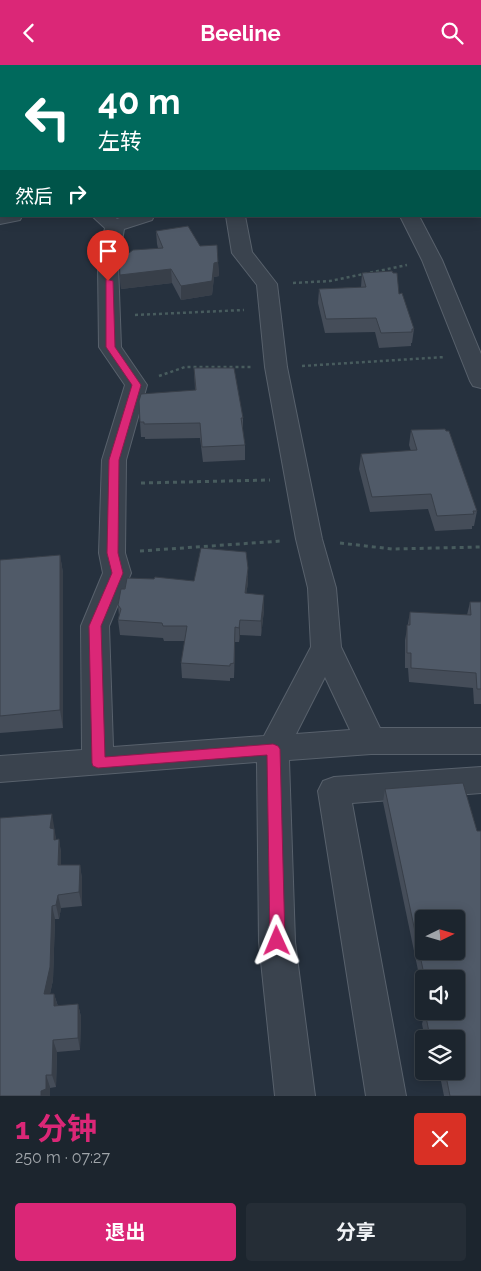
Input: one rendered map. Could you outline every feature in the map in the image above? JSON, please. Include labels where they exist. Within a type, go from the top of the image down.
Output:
[{"type":"street","points":[[98,763],[95,626],[117,573],[112,553],[114,460],[136,385],[110,347],[108,221],[138,217]]},
{"type":"street","points":[[235,217],[242,253],[267,284],[276,367],[309,539],[322,588],[326,647],[371,741]]},
{"type":"street","points":[[410,217],[432,260],[481,381]]},
{"type":"street","points":[[295,1096],[277,941],[273,749],[326,647]]},
{"type":"street","points":[[0,769],[371,741],[481,741]]},
{"type":"street","points":[[386,1096],[334,791],[481,779]]},
{"type":"path","points":[[267,284],[330,281],[371,271],[432,260]]},
{"type":"path","points":[[110,316],[270,309]]},
{"type":"path","points":[[136,385],[185,367],[276,367],[471,356]]},
{"type":"path","points":[[114,477],[150,485],[298,479]]},
{"type":"path","points":[[112,553],[309,539],[392,549],[481,547]]},
{"type":"building","points":[[188,226],[200,246],[217,245],[218,262],[214,263],[212,281],[181,286],[171,269],[120,275],[119,260],[133,250],[163,248],[156,231]]},
{"type":"building","points":[[392,271],[397,273],[399,294],[402,293],[414,329],[412,329],[412,332],[381,333],[376,318],[326,319],[319,289],[366,287],[362,273]]},
{"type":"building","points":[[194,368],[234,368],[243,418],[241,418],[245,445],[202,447],[200,423],[144,424],[144,422],[140,422],[139,401],[141,394],[196,390]]},
{"type":"building","points":[[445,429],[449,431],[477,511],[473,511],[474,514],[437,516],[431,494],[372,497],[361,454],[417,450],[411,430]]},
{"type":"building","points":[[201,548],[246,552],[248,568],[245,593],[264,595],[261,621],[240,620],[239,628],[235,627],[234,663],[230,664],[230,666],[181,663],[187,626],[163,626],[162,623],[118,620],[121,609],[118,605],[121,589],[125,589],[127,578],[154,579],[155,577],[194,581]]},
{"type":"building","points":[[60,555],[60,710],[0,716],[0,560]]},
{"type":"building","points":[[470,602],[481,602],[481,689],[477,689],[476,673],[411,668],[411,653],[407,653],[407,625],[410,625],[410,612],[471,615]]},
{"type":"building","points":[[463,783],[477,831],[481,831],[481,1096],[450,1096],[447,1080],[465,1080],[465,1030],[429,1030],[427,1020],[465,1020],[465,970],[423,970],[421,960],[465,960],[465,910],[415,910],[415,932],[385,789]]},
{"type":"building","points":[[52,814],[50,828],[54,829],[54,840],[59,839],[58,865],[80,865],[79,892],[58,895],[56,905],[52,906],[50,967],[44,994],[54,994],[54,1006],[78,1004],[78,1038],[53,1040],[52,1075],[46,1075],[46,1089],[41,1091],[41,1096],[0,1096],[0,818]]},
{"type":"route","points":[[108,281],[110,347],[136,385],[114,460],[112,553],[117,573],[95,626],[98,763],[273,749],[277,941]]}]
